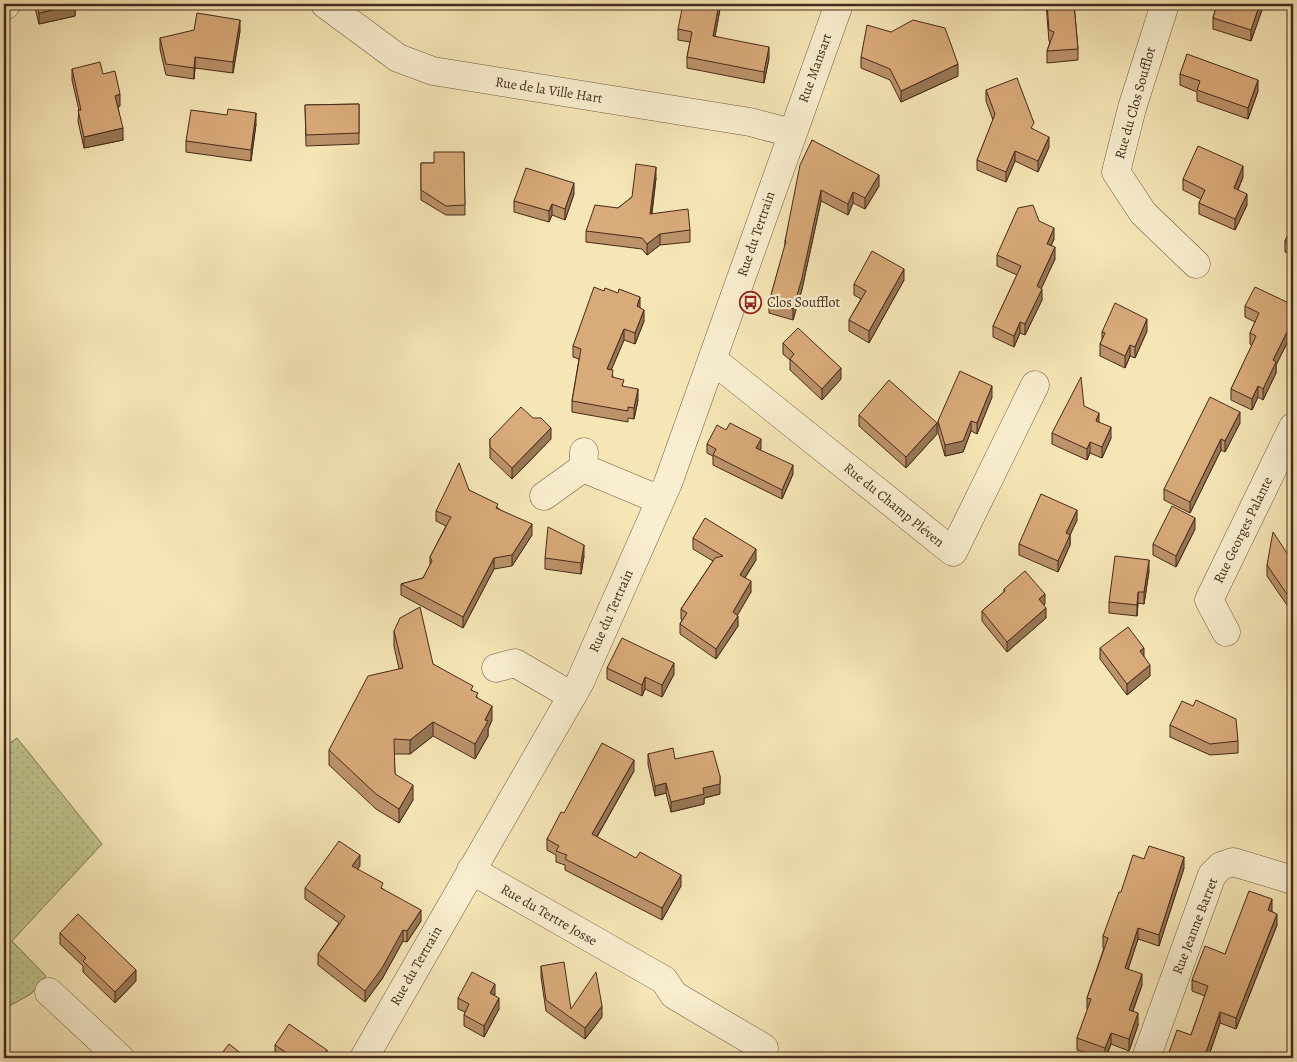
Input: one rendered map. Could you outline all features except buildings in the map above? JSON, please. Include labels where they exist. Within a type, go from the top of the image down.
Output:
[{"type":"street","name":"Rue de la Ville Hart","points":[[325,4],[398,58],[433,72],[750,122],[792,133]]},
{"type":"street","name":"Rue Mansart","points":[[792,133],[839,4]]},
{"type":"street","name":"Rue du Clos Soufflot","points":[[1165,4],[1132,108],[1116,172],[1142,213],[1196,264]]},
{"type":"street","name":"Rue du Tertrain","points":[[364,1058],[572,696],[660,500],[713,360],[792,133]]},
{"type":"street","name":"Rue du Champ Pléven","points":[[713,360],[953,552],[1035,385]]},
{"type":"street","name":"Rue Georges Palante","points":[[1226,632],[1209,600],[1293,427]]},
{"type":"street","points":[[544,496],[583,460],[660,500]]},
{"type":"street","points":[[506,660],[572,696]]},
{"type":"street","name":"Rue Jeanne Barret","points":[[1146,1058],[1212,875],[1220,866],[1233,862],[1293,880]]},
{"type":"street","name":"Rue du Tertre Josse","points":[[471,870],[627,961],[664,980],[674,994],[764,1048],[762,1058]]},
{"type":"street","points":[[50,992],[120,1058]]},
{"type":"green space","points":[[17,738],[102,844],[12,941],[46,976],[31,994],[4,1009],[4,747]]},
{"type":"place","name":"Clos Soufflot","points":[[751,302]]}]
